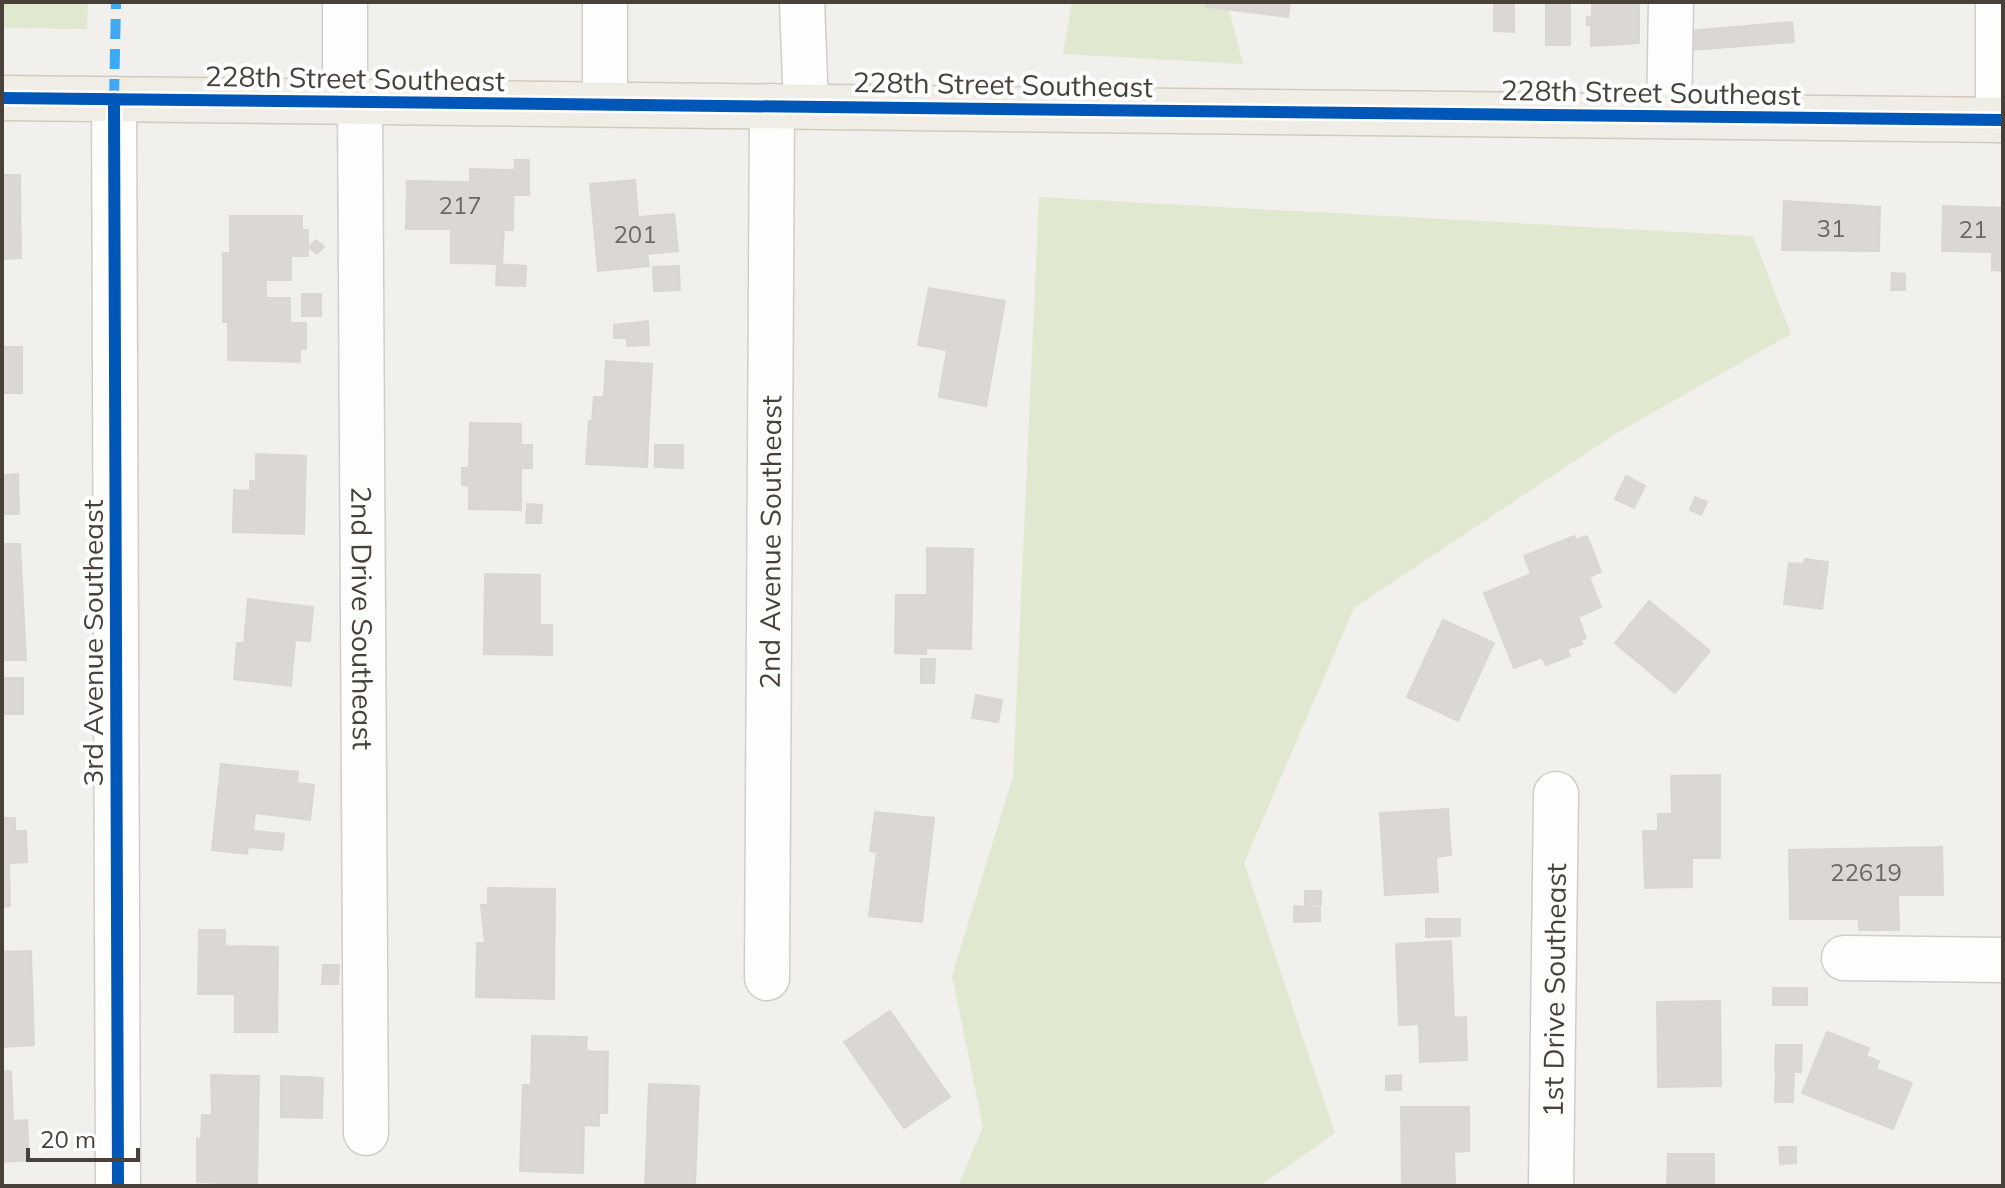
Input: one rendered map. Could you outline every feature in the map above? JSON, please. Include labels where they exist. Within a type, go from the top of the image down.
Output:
[{"type":"main road","name":"228th Street Southeast","points":[[2,98],[2001,120]]},
{"type":"street","name":"2nd Drive Southeast","points":[[345,2],[353,102],[366,1133]]},
{"type":"street","points":[[605,2],[605,104]]},
{"type":"street","name":"2nd Avenue Southeast","points":[[767,978],[789,106],[802,2]]},
{"type":"street","points":[[1669,116],[1671,2]]},
{"type":"street","points":[[1998,2],[2001,120]]},
{"type":"street","name":"3rd Avenue Southeast","points":[[114,99],[118,1186]]},
{"type":"street","name":"1st Drive Southeast","points":[[1551,1186],[1556,794]]},
{"type":"street","points":[[1844,958],[2003,960]]},
{"type":"green space","points":[[2,2],[88,2],[87,29],[2,28]]},
{"type":"green space","points":[[1072,2],[1227,2],[1243,64],[1063,54]]},
{"type":"green space","points":[[1039,197],[1753,236],[1791,334],[1617,433],[1354,608],[1244,863],[1335,1133],[1260,1186],[958,1186],[983,1127],[952,976],[1013,776]]},
{"type":"building","points":[[1207,2],[1290,2],[1288,17],[1206,7]]},
{"type":"building","points":[[1494,2],[1514,2],[1514,32],[1494,31]]},
{"type":"building","points":[[1546,2],[1570,2],[1570,45],[1546,45]]},
{"type":"building","points":[[1592,2],[1639,2],[1639,43],[1591,46],[1591,25],[1587,25],[1587,17],[1592,17]]},
{"type":"building","points":[[1792,22],[1794,42],[1692,50],[1690,31]]},
{"type":"building","points":[[515,160],[529,160],[529,195],[514,195]]},
{"type":"building","points":[[470,169],[514,170],[513,230],[504,230],[502,264],[451,263],[451,229],[406,229],[407,181],[470,182]]},
{"type":"building","points":[[2,175],[20,175],[21,258],[2,259]]},
{"type":"building","points":[[635,180],[638,217],[674,214],[678,251],[647,254],[649,266],[598,271],[590,184]]},
{"type":"building","points":[[1784,201],[1880,207],[1879,251],[1782,250]]},
{"type":"building","points":[[1943,206],[2003,208],[2003,271],[1992,270],[1992,252],[1942,251]]},
{"type":"building","points":[[230,216],[302,216],[302,230],[308,230],[308,256],[291,256],[291,280],[266,280],[266,298],[290,298],[290,323],[306,323],[306,349],[300,349],[300,362],[228,360],[228,322],[223,322],[223,253],[230,253]]},
{"type":"building","points":[[316,240],[324,247],[317,254],[309,247]]},
{"type":"building","points":[[497,264],[526,266],[525,286],[496,285]]},
{"type":"building","points":[[679,266],[680,290],[654,291],[653,267]]},
{"type":"building","points":[[1892,273],[1905,274],[1905,290],[1891,290]]},
{"type":"building","points":[[929,288],[1005,301],[986,406],[939,397],[947,350],[918,345]]},
{"type":"building","points":[[302,294],[321,294],[321,316],[302,316]]},
{"type":"building","points":[[648,321],[649,345],[627,346],[627,338],[614,338],[614,325]]},
{"type":"building","points":[[2,347],[22,347],[22,393],[2,393]]},
{"type":"building","points":[[606,361],[652,364],[647,467],[586,464],[589,421],[592,421],[594,397],[604,397]]},
{"type":"building","points":[[470,423],[521,424],[521,445],[532,445],[532,468],[521,468],[521,510],[469,509],[469,486],[462,485],[462,468],[469,468]]},
{"type":"building","points":[[655,445],[683,445],[683,468],[655,467]]},
{"type":"building","points":[[256,454],[306,456],[304,534],[233,532],[234,490],[250,491],[250,481],[256,481]]},
{"type":"building","points":[[18,474],[19,514],[2,514],[2,475]]},
{"type":"building","points":[[1626,476],[1645,486],[1634,508],[1615,499]]},
{"type":"building","points":[[1695,497],[1707,502],[1701,515],[1690,510]]},
{"type":"building","points":[[527,504],[542,505],[541,523],[526,523]]},
{"type":"building","points":[[1574,536],[1576,540],[1587,536],[1601,572],[1589,577],[1601,607],[1578,617],[1586,638],[1581,640],[1582,644],[1567,649],[1570,656],[1546,665],[1542,657],[1514,668],[1484,593],[1531,574],[1524,556]]},
{"type":"building","points":[[2,544],[20,544],[26,660],[2,660]]},
{"type":"building","points":[[927,548],[973,549],[971,649],[926,648],[926,654],[895,653],[896,595],[927,595]]},
{"type":"building","points":[[1805,559],[1828,562],[1822,609],[1784,604],[1789,563],[1804,564]]},
{"type":"building","points":[[485,574],[540,575],[540,625],[552,625],[552,655],[484,654]]},
{"type":"building","points":[[248,599],[313,607],[310,641],[295,640],[291,686],[234,679],[237,643],[244,643]]},
{"type":"building","points":[[1649,601],[1710,651],[1675,693],[1615,643]]},
{"type":"building","points":[[1443,620],[1494,643],[1458,721],[1407,697]]},
{"type":"building","points":[[921,659],[935,659],[934,683],[921,683]]},
{"type":"building","points":[[2,678],[23,678],[23,714],[2,714]]},
{"type":"building","points":[[976,695],[1002,700],[998,722],[972,718]]},
{"type":"building","points":[[221,764],[298,772],[297,783],[314,785],[310,820],[255,813],[253,831],[284,834],[282,850],[248,847],[247,854],[212,850]]},
{"type":"building","points":[[1720,775],[1720,858],[1692,858],[1692,887],[1645,888],[1643,831],[1658,831],[1658,814],[1672,814],[1671,776]]},
{"type":"building","points":[[1448,809],[1451,855],[1436,857],[1438,892],[1385,895],[1380,813]]},
{"type":"building","points":[[875,812],[934,818],[922,922],[869,916],[877,852],[870,851]]},
{"type":"building","points":[[2,818],[15,818],[15,831],[26,831],[27,862],[9,863],[10,906],[2,907]]},
{"type":"building","points":[[1942,847],[1943,895],[1898,895],[1899,930],[1859,930],[1859,919],[1790,919],[1789,850]]},
{"type":"building","points":[[488,888],[555,889],[554,999],[476,997],[477,943],[485,943],[481,905],[488,905]]},
{"type":"building","points":[[1305,891],[1321,891],[1321,905],[1305,905]]},
{"type":"building","points":[[1294,906],[1320,908],[1320,921],[1294,922]]},
{"type":"building","points":[[1426,919],[1460,919],[1460,936],[1426,937]]},
{"type":"building","points":[[199,930],[225,930],[225,946],[278,947],[277,1032],[235,1032],[235,994],[198,994]]},
{"type":"building","points":[[1451,941],[1454,1018],[1466,1017],[1467,1060],[1420,1062],[1419,1024],[1399,1025],[1396,944]]},
{"type":"building","points":[[31,951],[34,1045],[2,1047],[2,952]]},
{"type":"building","points":[[323,965],[339,965],[338,984],[322,984]]},
{"type":"building","points":[[1773,988],[1807,988],[1807,1005],[1773,1005]]},
{"type":"building","points":[[1720,1001],[1721,1086],[1658,1087],[1657,1002]]},
{"type":"building","points":[[890,1011],[950,1097],[904,1128],[844,1042]]},
{"type":"building","points":[[1827,1032],[1869,1048],[1866,1056],[1879,1061],[1876,1069],[1912,1083],[1893,1129],[1802,1093]]},
{"type":"building","points":[[532,1036],[587,1037],[586,1051],[608,1052],[607,1113],[599,1113],[599,1126],[584,1125],[583,1173],[520,1171],[523,1085],[531,1085]]},
{"type":"building","points":[[1776,1045],[1802,1045],[1801,1072],[1775,1071]]},
{"type":"building","points":[[11,1071],[13,1121],[27,1120],[29,1160],[2,1162],[2,1072]]},
{"type":"building","points":[[1776,1072],[1794,1072],[1793,1102],[1775,1102]]},
{"type":"building","points":[[211,1075],[259,1076],[257,1184],[197,1182],[197,1138],[201,1139],[202,1115],[212,1115]]},
{"type":"building","points":[[1401,1075],[1401,1090],[1386,1090],[1386,1076]]},
{"type":"building","points":[[281,1076],[323,1078],[322,1118],[281,1117]]},
{"type":"building","points":[[649,1084],[699,1086],[695,1186],[645,1186]]},
{"type":"building","points":[[1401,1107],[1469,1107],[1469,1151],[1454,1152],[1455,1186],[1402,1186]]},
{"type":"building","points":[[1779,1147],[1796,1147],[1796,1163],[1780,1164]]},
{"type":"building","points":[[1668,1154],[1714,1154],[1714,1186],[1667,1186]]},
{"type":"marked path","points":[[114,99],[116,2]]},
{"type":"cycle path","points":[[2,98],[2003,120]]},
{"type":"cycle path","points":[[114,99],[118,1186]]}]
